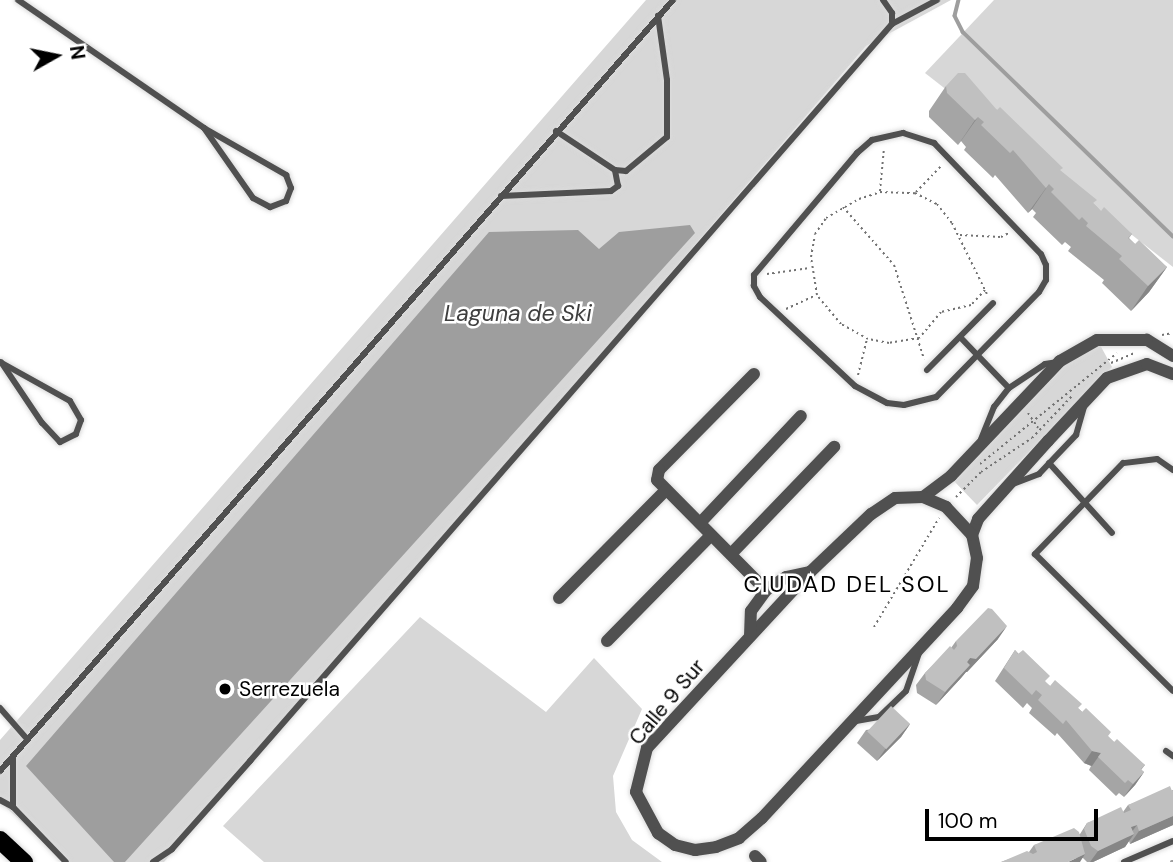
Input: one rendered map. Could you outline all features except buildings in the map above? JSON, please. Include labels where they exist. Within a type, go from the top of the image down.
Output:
[{"type":"main road","points":[[0,840],[24,862]]},
{"type":"street","name":"Calle 9 Sur","points":[[972,535],[977,558],[973,586],[921,649],[739,838],[695,850],[675,845],[658,833],[636,792],[639,766],[647,748],[810,572],[884,503],[923,497],[951,476],[1019,401],[1060,361],[1097,340],[1123,337],[1156,344],[1173,356]]},
{"type":"street","points":[[923,497],[946,507],[972,535],[978,519],[1107,378],[1127,368],[1147,364],[1173,373]]},
{"type":"street","points":[[754,374],[659,470],[657,480],[766,590]]},
{"type":"street","points":[[700,523],[801,416]]},
{"type":"street","points":[[731,554],[834,447]]},
{"type":"street","points":[[559,598],[666,490]]},
{"type":"street","points":[[607,641],[711,534]]},
{"type":"street","points":[[750,636],[751,611],[766,590],[786,578],[810,572]]},
{"type":"lane","points":[[18,0],[204,128],[286,175],[292,188],[286,201],[270,207],[253,198],[204,128]]},
{"type":"lane","points":[[0,771],[673,0]]},
{"type":"lane","points":[[883,0],[892,13],[892,24]]},
{"type":"lane","points":[[153,862],[172,849],[250,761],[892,24],[937,0]]},
{"type":"lane","points":[[556,131],[615,170],[634,168],[669,131],[658,16]]},
{"type":"lane","points":[[886,135],[919,136],[948,158],[1041,254],[1046,280],[936,397],[920,404],[887,403],[855,386],[760,297],[754,275],[857,153],[886,135]]},
{"type":"lane","points":[[501,197],[611,191],[618,186],[615,170]]},
{"type":"lane","points":[[927,370],[993,303]]},
{"type":"lane","points":[[961,338],[1009,388]]},
{"type":"lane","points":[[980,443],[994,407],[1009,388],[1045,364],[1060,361]]},
{"type":"lane","points":[[0,362],[70,401],[80,420],[76,434],[60,442],[41,424],[0,362]]},
{"type":"lane","points":[[1011,484],[1029,480],[1076,435],[1085,402]]},
{"type":"lane","points":[[1173,470],[1157,459],[1123,463],[1037,551],[1036,558],[1173,691]]},
{"type":"lane","points":[[1049,463],[1087,502],[1112,533]]},
{"type":"lane","points":[[0,708],[27,739]]},
{"type":"lane","points":[[1166,751],[1173,756]]},
{"type":"lane","points":[[13,755],[13,807]]},
{"type":"lane","points":[[0,800],[13,807],[66,862]]},
{"type":"lane","points":[[1124,862],[1173,841]]},
{"type":"path","points":[[880,192],[886,135]]},
{"type":"path","points":[[915,193],[948,158]]},
{"type":"path","points":[[880,192],[915,193],[937,204],[958,235],[985,290],[971,305],[941,312],[919,338],[889,343],[868,339],[841,324],[817,295],[811,268],[815,234],[842,206],[880,192]]},
{"type":"path","points":[[842,206],[894,265],[927,370]]},
{"type":"path","points":[[958,235],[1000,237],[1016,228]]},
{"type":"path","points":[[754,275],[811,268]]},
{"type":"path","points":[[777,313],[817,295]]},
{"type":"path","points":[[874,627],[946,507],[981,472],[1039,430],[1107,365],[1156,344],[1166,332],[1173,332]]},
{"type":"path","points":[[855,386],[868,339]]},
{"type":"path","points":[[973,470],[1114,353],[1156,344]]},
{"type":"path","points":[[1019,401],[1048,441]]},
{"type":"shaded area","points":[[646,0],[951,0],[866,46],[164,862],[66,862],[0,802],[0,740]]},
{"type":"shaded area","points":[[994,0],[1173,0],[1173,267],[925,73]]},
{"type":"shaded area","points":[[1099,343],[1112,367],[977,505],[953,480],[1075,355]]},
{"type":"shaded area","points":[[420,617],[546,712],[594,658],[642,709],[613,776],[616,812],[632,840],[662,862],[264,862],[223,826]]},
{"type":"water","name":"Laguna de Ski","points":[[690,225],[695,233],[125,862],[114,862],[26,766],[489,232],[578,230],[599,249],[619,232]]},
{"type":"waterway","points":[[959,0],[955,16],[963,32],[1173,236]]},
{"type":"place","name":"Serrezuela","points":[[225,689]]},
{"type":"district","name":"CIUDAD DEL SOL","points":[[847,584]]}]
